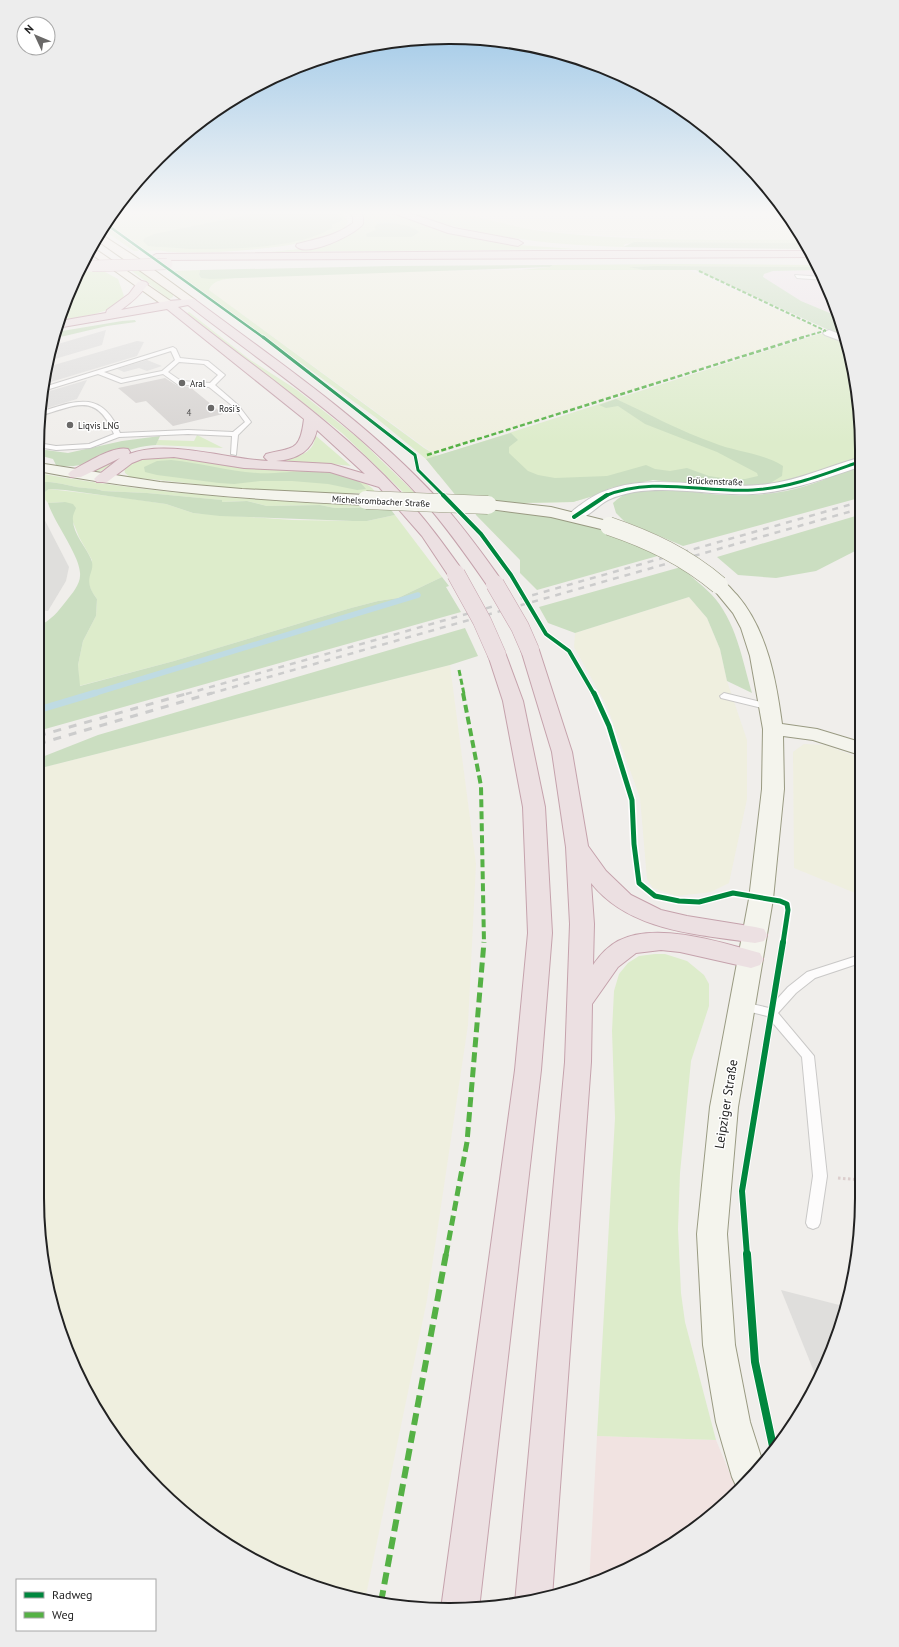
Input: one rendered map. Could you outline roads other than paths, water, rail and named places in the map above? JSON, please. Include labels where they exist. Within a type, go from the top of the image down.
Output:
[{"type":"highway","points":[[97,318],[122,305],[133,296],[138,289]]},
{"type":"highway","points":[[65,324],[190,300],[323,402],[410,478],[457,531],[480,560],[520,627],[530,650],[562,752],[577,847],[582,924],[581,1001],[577,1070],[534,1594]]},
{"type":"highway","points":[[168,304],[358,458],[411,514],[447,560],[482,621],[497,655],[513,701],[534,806],[539,883],[540,933],[527,1077],[461,1603]]},
{"type":"highway","points":[[97,318],[136,317],[166,319],[195,327]]},
{"type":"highway","points":[[76,474],[112,456],[145,448],[175,447],[265,458],[284,457],[296,452],[303,446],[310,435],[311,419]]},
{"type":"highway","points":[[102,479],[127,460],[140,455],[174,453],[244,464],[331,468],[384,484]]},
{"type":"highway","points":[[577,847],[603,883],[622,901],[637,910],[682,922],[753,947]]},
{"type":"highway","points":[[581,1001],[615,956],[625,948],[637,944],[667,942],[753,947]]},
{"type":"main road","points":[[148,289],[168,304]]},
{"type":"main road","points":[[175,289],[190,300]]},
{"type":"main road","name":"Michelsrombacher Straße","points":[[44,468],[102,479],[201,491],[528,509],[574,517],[609,526],[665,546],[692,562],[719,586],[741,611],[750,628],[759,656],[772,718]]},
{"type":"main road","points":[[772,718],[798,730],[819,734],[855,747]]},
{"type":"main road","name":"Leipziger Straße","points":[[748,1471],[733,1422],[719,1345],[714,1286],[712,1234],[724,1107],[757,1010],[753,947],[773,789],[772,718]]},
{"type":"street","points":[[829,333],[839,337]]},
{"type":"street","name":"Brückenstraße","points":[[574,517],[606,495],[636,488],[661,486],[752,490],[787,486],[855,463]]},
{"type":"lane","points":[[49,387],[173,348],[178,360]]},
{"type":"lane","points":[[99,372],[121,381],[164,372],[178,360],[206,362],[222,375],[211,385]]},
{"type":"lane","points":[[164,372],[179,383],[211,385],[236,406],[248,422],[235,434],[234,454]]},
{"type":"lane","points":[[46,412],[70,404],[86,403],[98,405],[113,420],[118,435]]},
{"type":"lane","points":[[44,446],[56,448],[90,446],[118,435],[188,432],[235,434]]},
{"type":"lane","points":[[724,696],[772,718]]},
{"type":"lane","points":[[813,1223],[820,1176],[808,1056],[757,1010],[792,990],[811,975],[855,961]]},
{"type":"waterway","points":[[92,694],[418,595]]},
{"type":"waterway","points":[[44,708],[95,693]]},
{"type":"railway","points":[[186,694],[855,503]]},
{"type":"railway","points":[[209,694],[855,510]]},
{"type":"railway","points":[[44,734],[189,693]]},
{"type":"railway","points":[[44,742],[212,693]]},
{"type":"place","name":"Aral","points":[[182,383]]},
{"type":"place","name":"Rosi's","points":[[211,408]]},
{"type":"place","name":"Liqvis LNG","points":[[70,425]]}]
